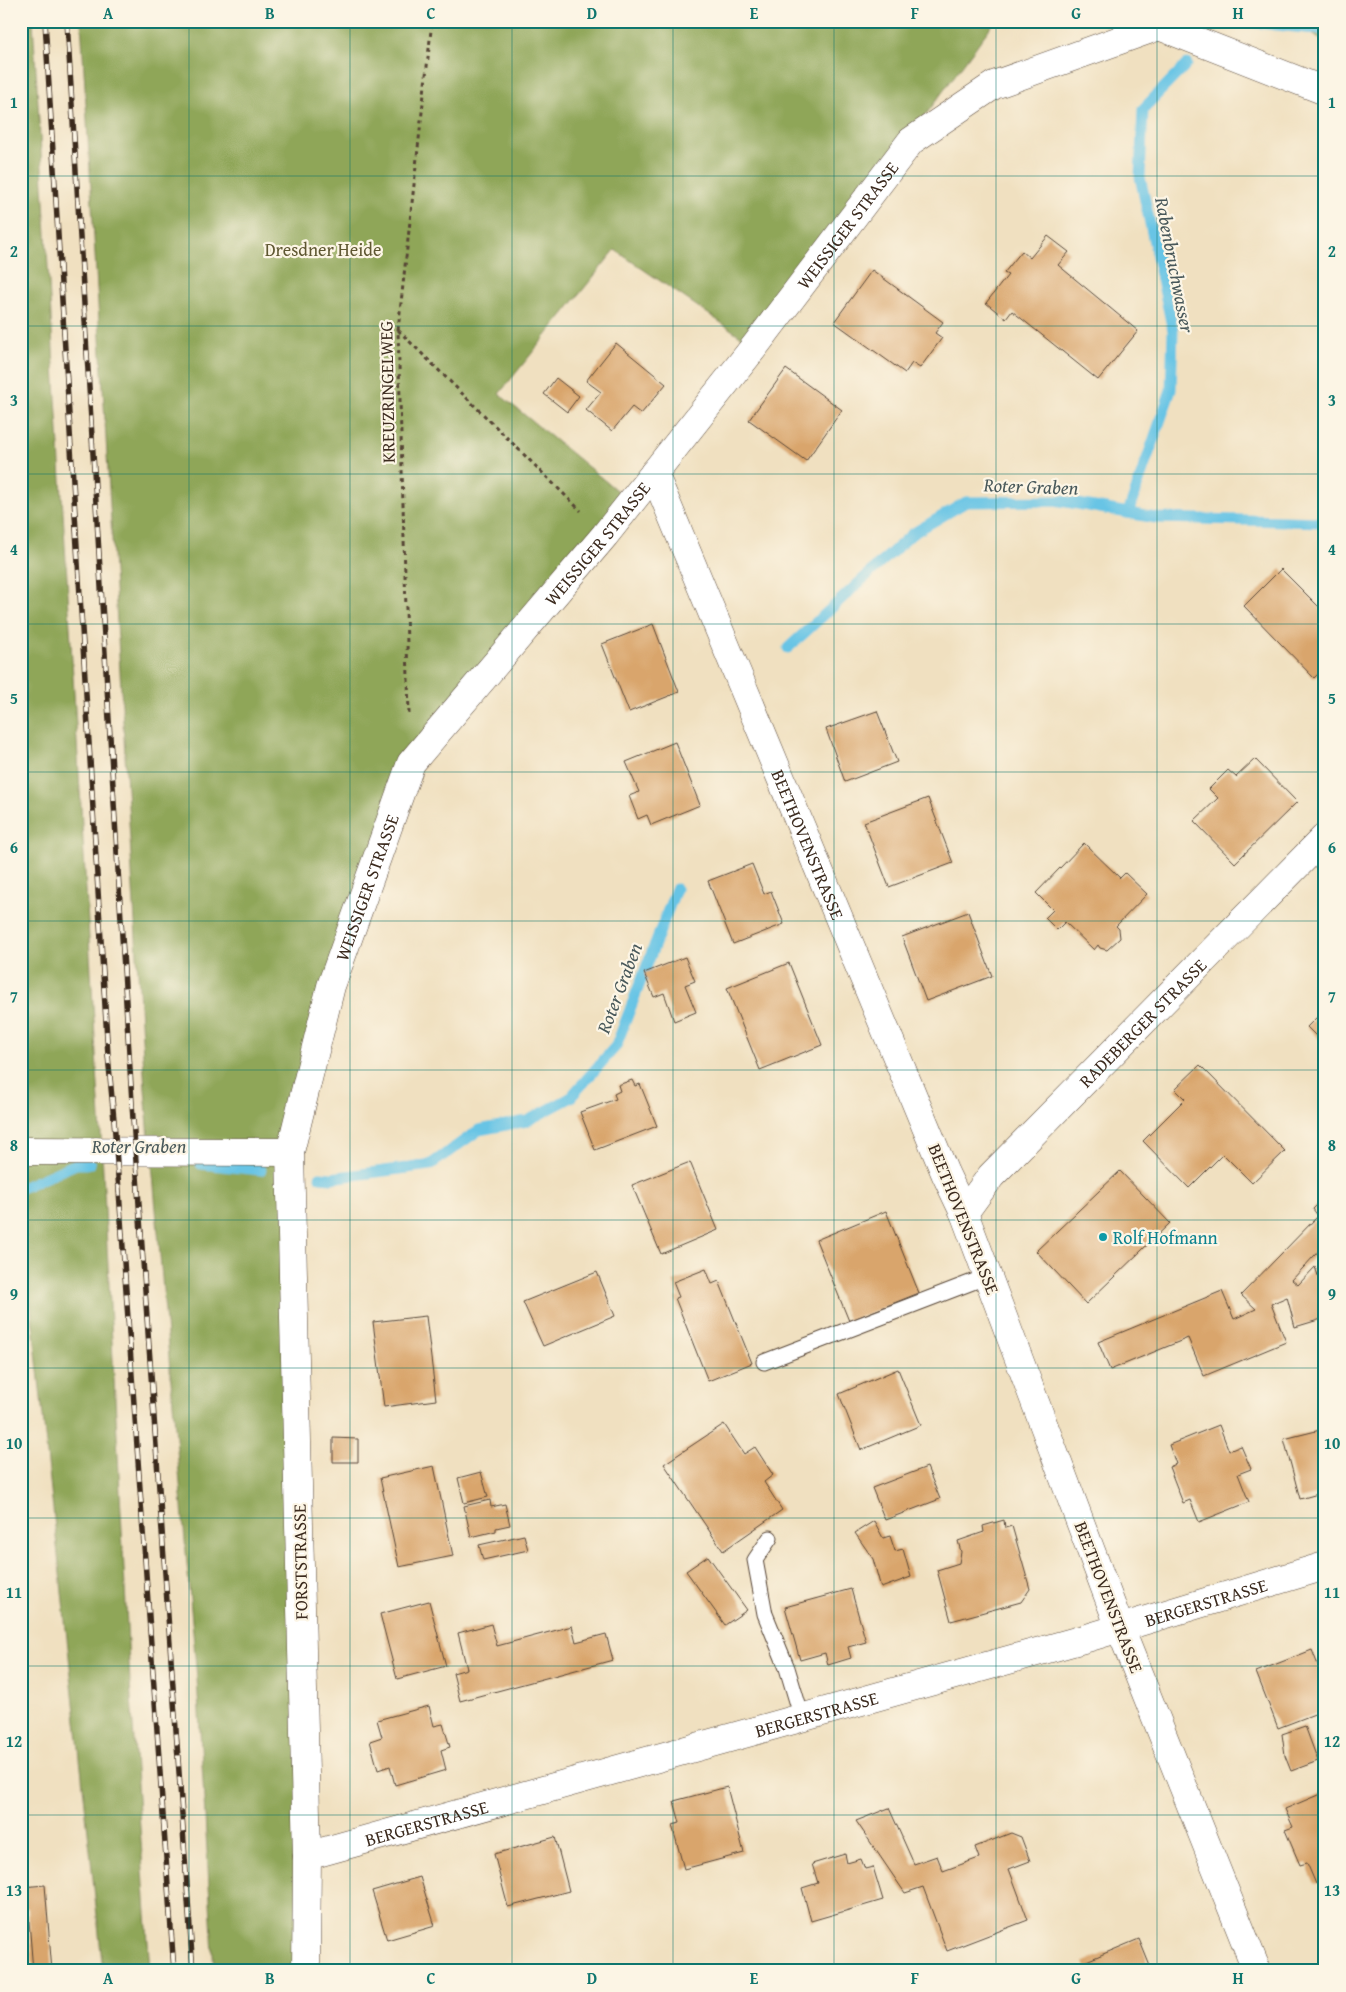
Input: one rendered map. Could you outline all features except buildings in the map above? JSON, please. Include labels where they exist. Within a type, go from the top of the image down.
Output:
[{"type":"street","name":"WEISSIGER STRASSE","points":[[290,1152],[331,986],[411,763],[605,535],[911,141],[994,85],[1159,26],[1325,90]]},
{"type":"street","name":"BEETHOVENSTRASSE","points":[[654,473],[945,1173],[964,1212],[1120,1628],[1257,1971]]},
{"type":"street","name":"RADEBERGER STRASSE","points":[[964,1212],[991,1176],[1325,837]]},
{"type":"street","points":[[21,1151],[290,1152]]},
{"type":"street","name":"FORSTSTRASSE","points":[[290,1152],[307,1856],[306,1971]]},
{"type":"street","name":"BERGERSTRASSE","points":[[307,1856],[1120,1628],[1325,1566]]},
{"type":"lane","points":[[764,1362],[988,1276]]},
{"type":"lane","points":[[770,1538],[755,1560],[765,1614],[787,1668],[802,1718]]},
{"type":"path","name":"KREUZRINGELWEG","points":[[411,763],[398,330],[432,21]]},
{"type":"path","points":[[398,330],[605,535]]},
{"type":"green space","name":"Dresdner Heide","points":[[21,21],[33,21],[102,1151],[150,1151],[81,21],[995,21],[755,346],[615,250],[499,394],[631,502],[411,763],[290,1152],[306,1971],[214,1971],[197,1678],[151,1152],[102,1152],[130,1682],[150,1971],[103,1971],[21,1213]]},
{"type":"green space","points":[[1288,21],[1325,21],[1325,42]]},
{"type":"waterway","points":[[1238,21],[1325,30]]},
{"type":"waterway","name":"Rabenbruchwasser","points":[[1128,513],[1171,390],[1173,331],[1140,177],[1143,109],[1187,64]]},
{"type":"waterway","name":"Roter Graben","points":[[788,648],[912,534],[966,502],[1061,501],[1156,518],[1325,522]]},
{"type":"waterway","name":"Roter Graben","points":[[320,1177],[331,1178],[430,1165],[479,1130],[527,1121],[570,1098],[616,1046],[676,889]]},
{"type":"waterway","name":"Roter Graben","points":[[21,1188],[76,1164],[90,1164]]},
{"type":"waterway","name":"Roter Graben","points":[[201,1164],[261,1170]]},
{"type":"railway","points":[[45,21],[108,1055],[174,1971]]},
{"type":"railway","points":[[67,21],[133,1119],[193,1971]]},
{"type":"place","name":"Rolf Hofmann","points":[[1103,1237]]}]
